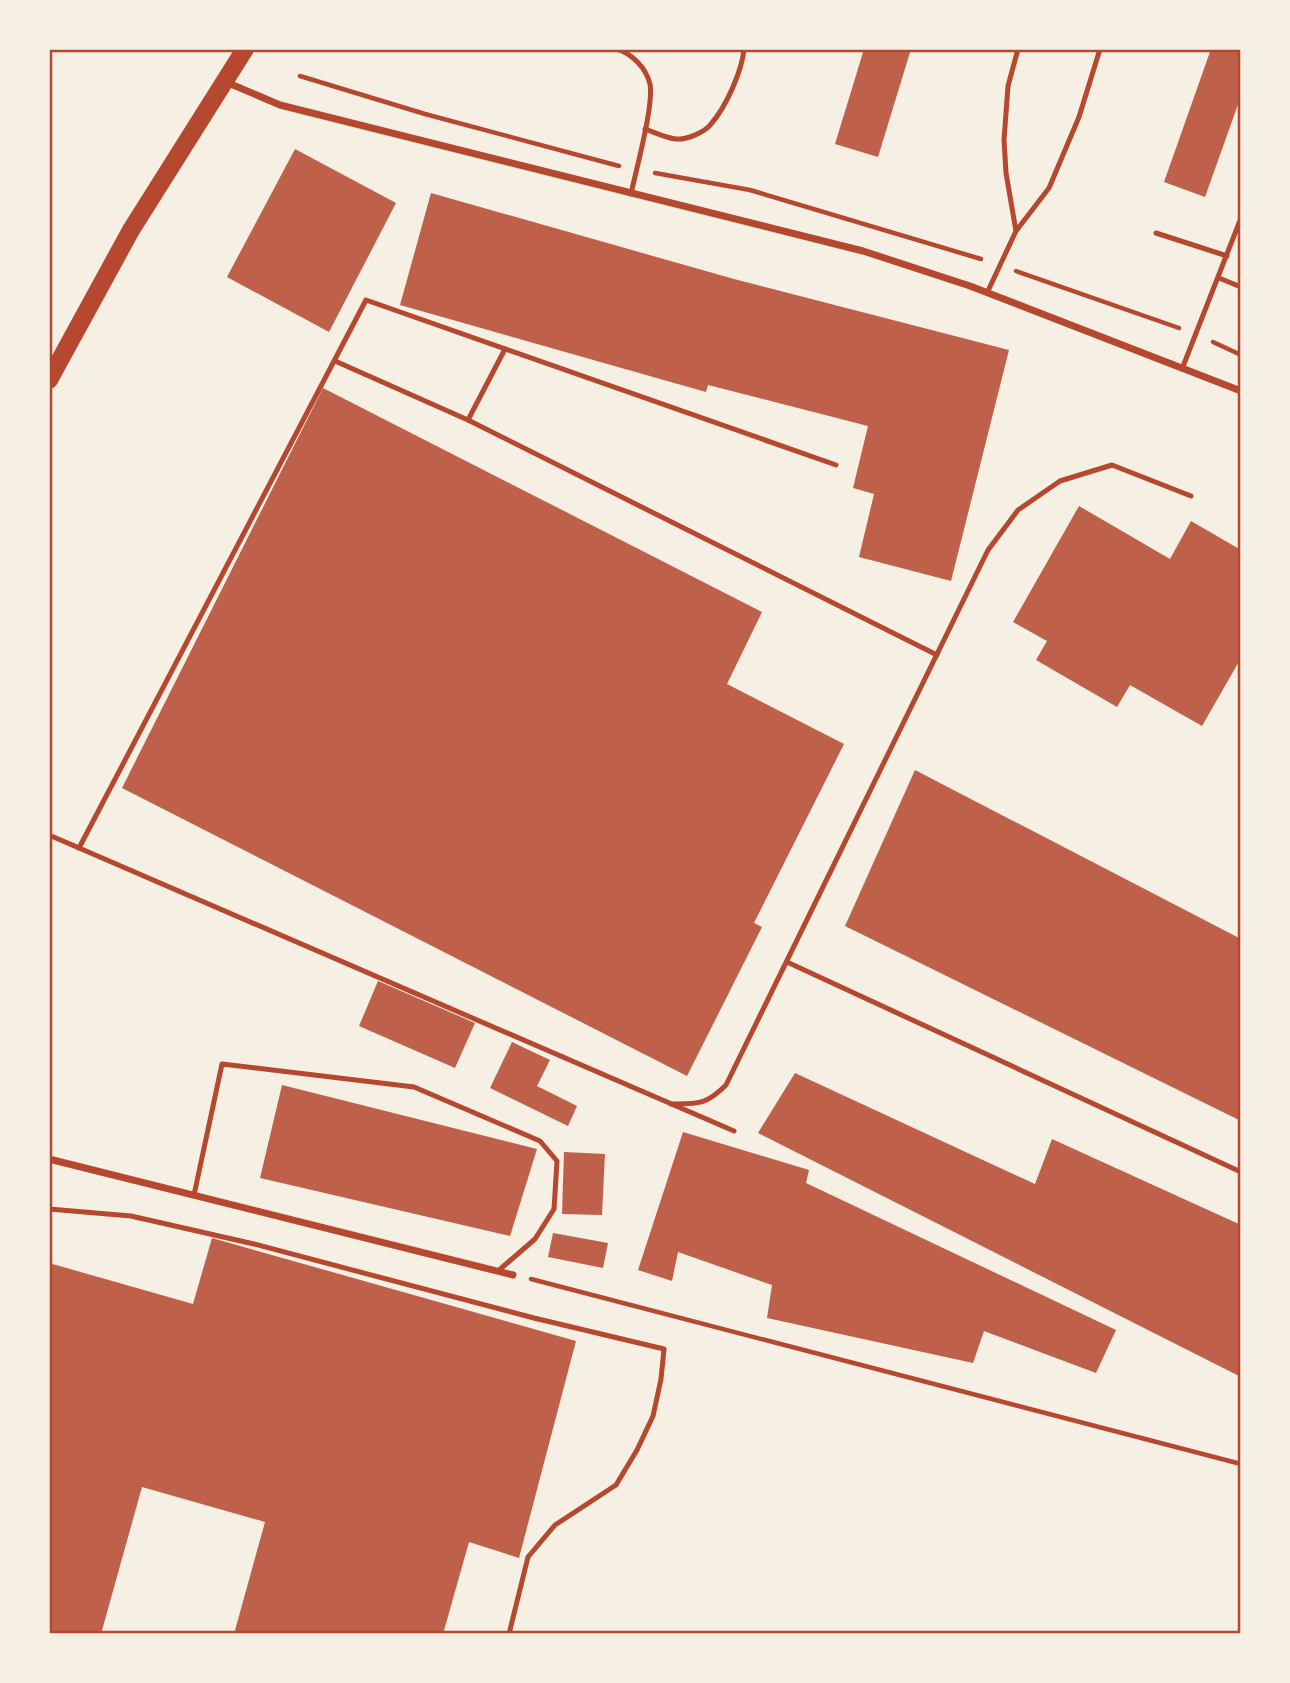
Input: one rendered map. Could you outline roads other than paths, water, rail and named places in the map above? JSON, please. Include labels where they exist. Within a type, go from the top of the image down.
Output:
[{"type":"main road","points":[[49,380],[131,230],[245,49]]},
{"type":"street","points":[[224,81],[280,105],[863,251],[987,293],[1241,391]]},
{"type":"street","points":[[49,1159],[513,1275]]},
{"type":"lane","points":[[617,49],[641,65],[650,84],[649,106],[631,194]]},
{"type":"lane","points":[[645,129],[677,139],[693,135],[710,126],[743,62],[744,49]]},
{"type":"lane","points":[[1016,231],[1006,173],[1004,140],[1008,86],[1018,49]]},
{"type":"lane","points":[[987,293],[1016,231],[1049,188],[1079,117],[1100,49]]},
{"type":"lane","points":[[1182,369],[1241,218]]},
{"type":"lane","points":[[1156,233],[1227,256]]},
{"type":"lane","points":[[1219,278],[1241,287]]},
{"type":"lane","points":[[79,848],[366,300],[836,466]]},
{"type":"lane","points":[[468,420],[505,349]]},
{"type":"lane","points":[[335,361],[468,420],[937,655]]},
{"type":"lane","points":[[671,1104],[696,1104],[713,1099],[726,1085],[988,550],[1018,510],[1060,481],[1112,465],[1191,496]]},
{"type":"lane","points":[[49,835],[734,1131]]},
{"type":"lane","points":[[787,962],[1241,1172]]},
{"type":"lane","points":[[194,1195],[222,1064],[414,1087],[540,1141],[557,1161],[554,1209],[535,1239],[498,1271]]},
{"type":"lane","points":[[49,1209],[131,1216],[230,1238],[534,1318],[664,1349],[653,1416],[637,1450],[616,1485],[555,1525],[528,1557],[509,1634]]}]
